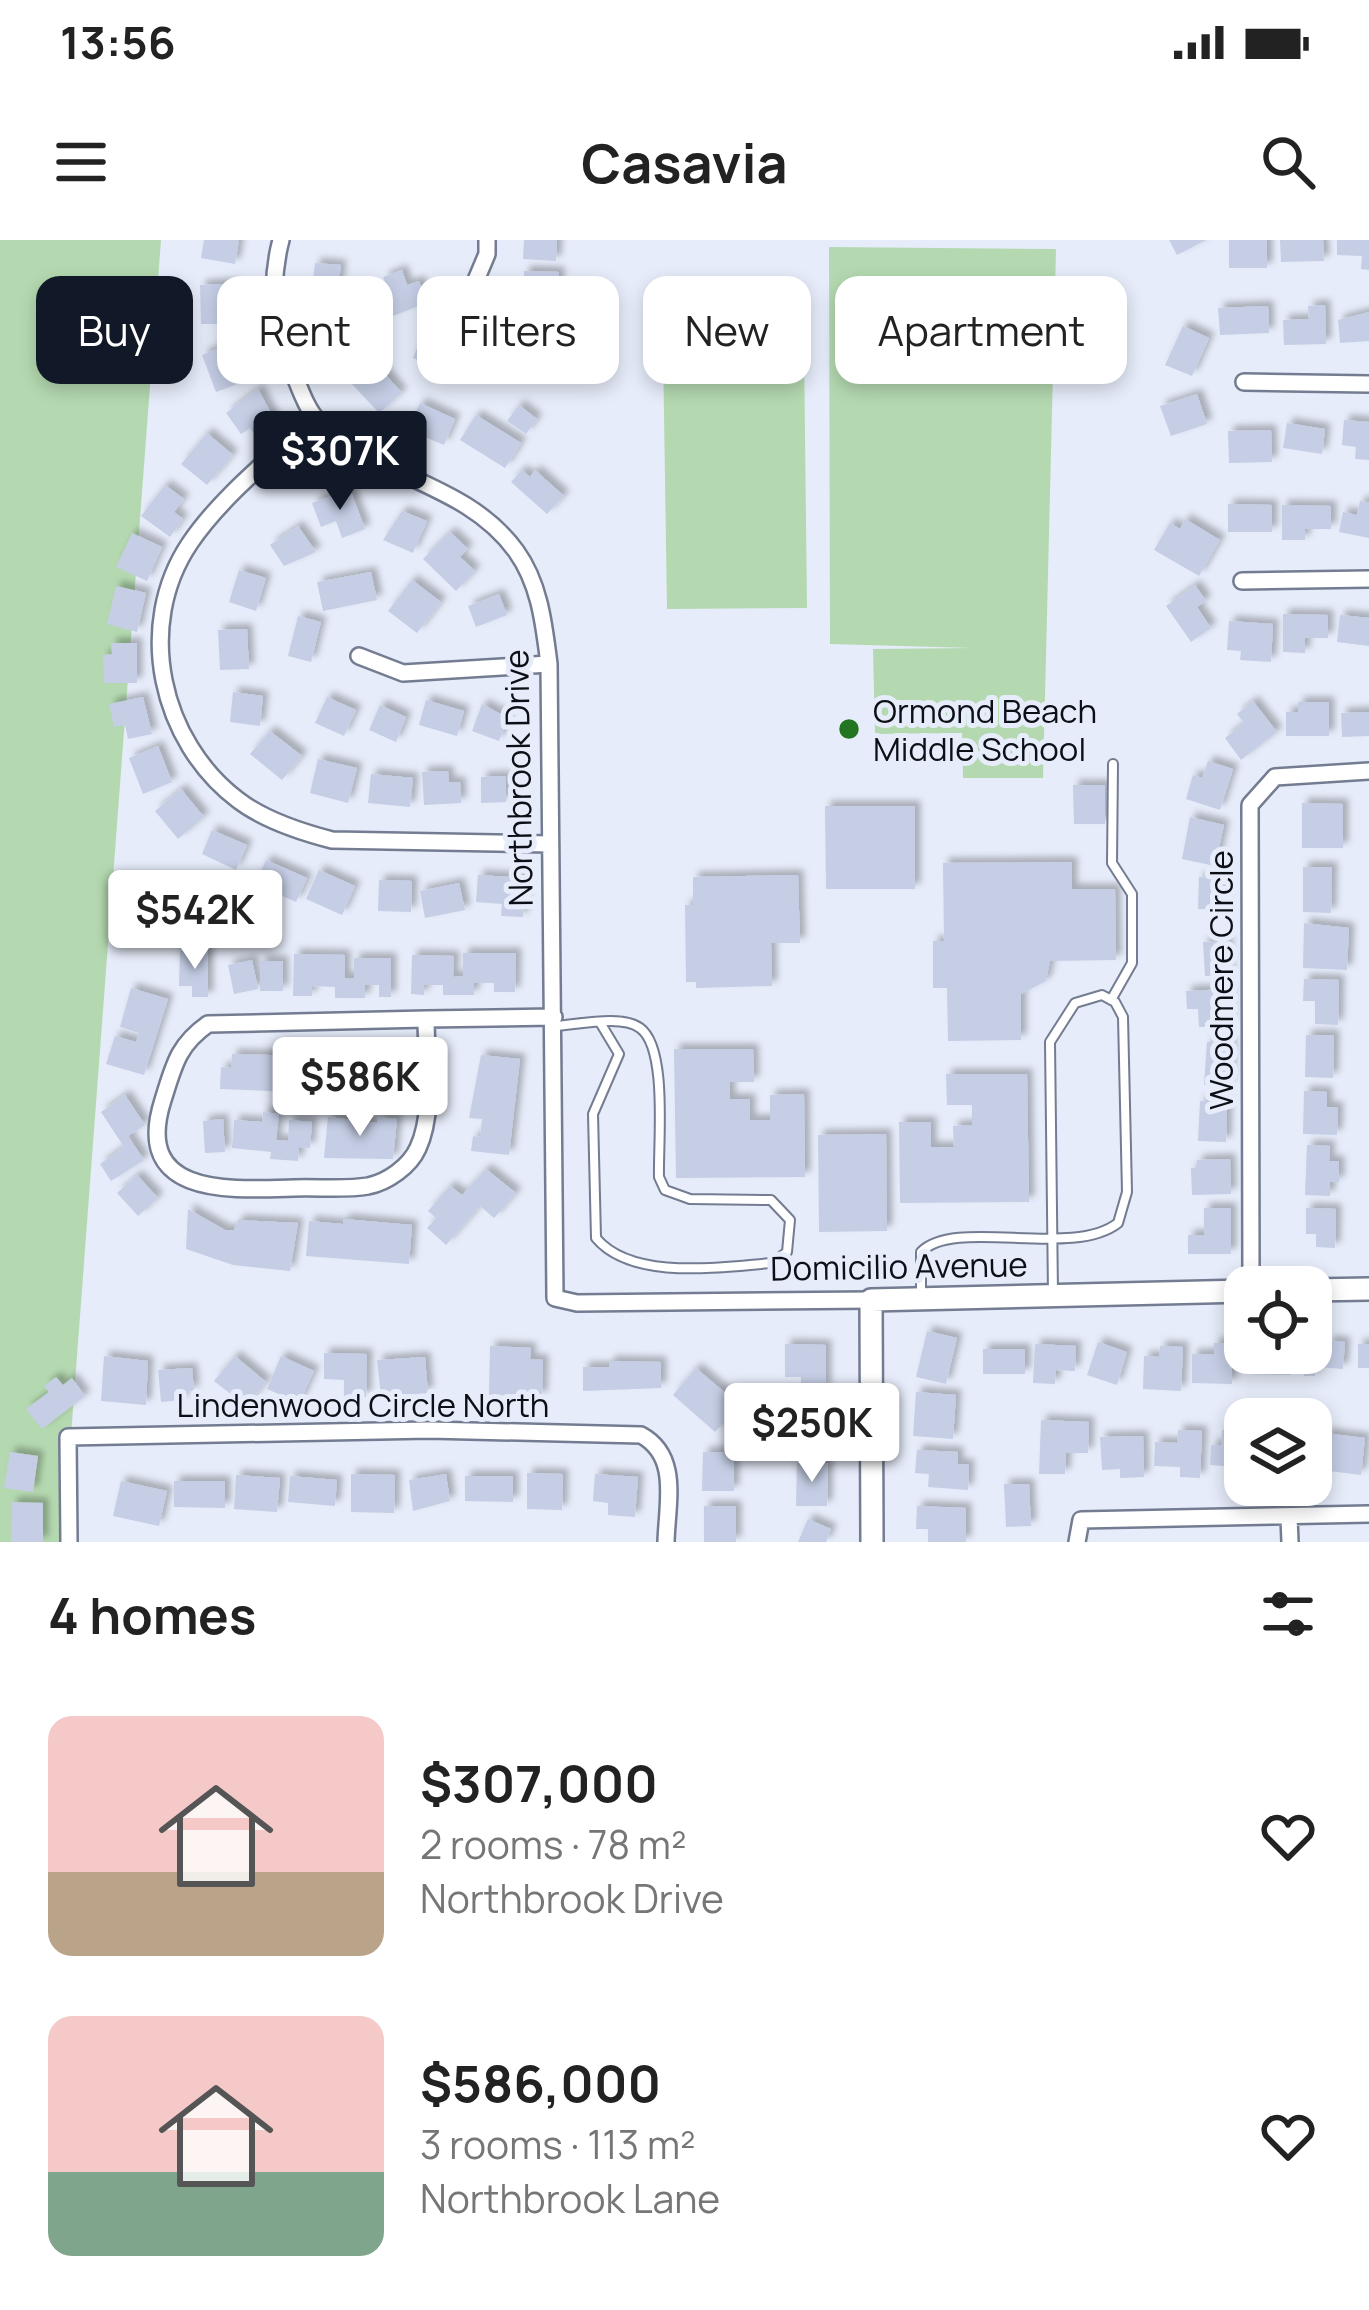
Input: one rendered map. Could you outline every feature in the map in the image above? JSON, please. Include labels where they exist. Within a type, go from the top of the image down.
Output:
[{"type":"street","points":[[281,240],[274,267],[278,337],[314,418],[191,542],[176,571],[160,636],[170,706],[185,742],[206,772],[241,803],[302,832],[332,840],[550,844]]},
{"type":"street","points":[[478,276],[487,240]]},
{"type":"street","points":[[1244,382],[1369,384]]},
{"type":"street","name":"Northbrook Drive","points":[[314,418],[346,444],[466,502],[505,538],[540,600],[549,664],[556,1298]]},
{"type":"street","points":[[1242,581],[1369,579]]},
{"type":"street","points":[[359,656],[403,673],[549,664]]},
{"type":"street","name":"Woodmere Circle","points":[[1248,1266],[1250,805],[1275,777],[1369,771]]},
{"type":"street","points":[[426,1019],[425,1120],[417,1150],[398,1173],[370,1186],[230,1190],[191,1185],[164,1162],[154,1126],[180,1043],[208,1024],[426,1019],[554,1022]]},
{"type":"street","points":[[1332,1290],[1369,1289]]},
{"type":"street","name":"Domicilio Avenue","points":[[556,1298],[577,1303],[872,1300],[1224,1290]]},
{"type":"street","points":[[872,1300],[872,1542]]},
{"type":"street","name":"Lindenwood Circle North","points":[[70,1542],[68,1437],[430,1430],[641,1435],[656,1443],[668,1460],[666,1542]]},
{"type":"street","points":[[1077,1542],[1082,1520],[1369,1514]]},
{"type":"street","points":[[1289,1516],[1290,1542]]},
{"type":"lane","points":[[1111,1000],[1132,963],[1132,895],[1112,863],[1113,764]]},
{"type":"lane","points":[[922,1299],[921,1252],[937,1240],[1052,1238],[1106,1233],[1125,1208],[1123,1017],[1111,1000],[1088,995],[1075,1003],[1050,1042],[1052,1238],[1053,1296]]},
{"type":"lane","points":[[554,1022],[601,1024],[640,1028],[655,1046],[659,1177],[665,1190],[690,1199],[771,1200],[790,1220],[787,1252],[772,1263],[638,1264],[609,1253],[596,1238],[592,1114],[619,1054],[601,1024]]},
{"type":"green space","points":[[0,240],[161,240],[158,276],[36,276],[36,384],[150,384],[63,1542],[0,1542]]},
{"type":"green space","points":[[829,247],[1056,249],[1055,276],[835,276],[835,384],[1053,384],[1043,778],[963,778],[962,733],[875,734],[873,649],[972,648],[830,644]]},
{"type":"green space","points":[[664,384],[804,384],[807,608],[667,609]]},
{"type":"building","points":[[204,240],[239,240],[235,264],[201,258]]},
{"type":"building","points":[[524,240],[557,240],[556,261],[523,259]]},
{"type":"building","points":[[1169,240],[1206,240],[1177,255]]},
{"type":"building","points":[[1229,240],[1267,240],[1267,268],[1229,268]]},
{"type":"building","points":[[1280,240],[1323,240],[1324,261],[1281,262]]},
{"type":"building","points":[[1337,240],[1369,240],[1369,270],[1361,269],[1362,256],[1337,255]]},
{"type":"building","points":[[315,263],[341,265],[340,276],[313,276]]},
{"type":"building","points":[[402,270],[407,285],[417,282],[417,307],[393,316],[393,276],[386,276]]},
{"type":"building","points":[[524,271],[559,272],[559,276],[524,276]]},
{"type":"building","points":[[200,285],[217,285],[217,324],[201,324]]},
{"type":"building","points":[[1325,305],[1326,344],[1284,345],[1283,320],[1309,319],[1308,306]]},
{"type":"building","points":[[1268,306],[1269,333],[1220,335],[1218,308]]},
{"type":"building","points":[[1369,312],[1369,341],[1340,343],[1338,320]]},
{"type":"building","points":[[1183,326],[1209,338],[1192,376],[1165,365]]},
{"type":"building","points":[[217,349],[217,384],[237,384],[216,392],[202,355]]},
{"type":"building","points":[[393,383],[402,393],[379,413],[352,384]]},
{"type":"building","points":[[258,389],[279,428],[260,442],[250,428],[241,434],[226,413]]},
{"type":"building","points":[[1197,394],[1207,424],[1171,436],[1160,406]]},
{"type":"building","points":[[420,403],[455,419],[444,445],[408,430]]},
{"type":"building","points":[[519,405],[537,419],[526,434],[507,421]]},
{"type":"building","points":[[476,415],[521,443],[505,468],[460,440]]},
{"type":"building","points":[[1344,420],[1369,422],[1369,460],[1355,459],[1356,447],[1342,445]]},
{"type":"building","points":[[1287,423],[1325,429],[1322,454],[1283,448]]},
{"type":"building","points":[[1271,430],[1272,462],[1229,463],[1228,431]]},
{"type":"building","points":[[207,433],[233,455],[207,485],[181,464]]},
{"type":"building","points":[[522,470],[530,477],[535,470],[564,496],[547,514],[511,482]]},
{"type":"building","points":[[165,485],[184,499],[174,512],[183,519],[170,537],[141,516]]},
{"type":"building","points":[[350,489],[365,529],[342,538],[336,521],[321,527],[312,503]]},
{"type":"building","points":[[1360,501],[1369,503],[1369,538],[1339,532],[1343,512],[1357,515]]},
{"type":"building","points":[[1228,504],[1272,505],[1272,532],[1228,532]]},
{"type":"building","points":[[1282,505],[1331,506],[1331,529],[1305,529],[1305,540],[1282,540]]},
{"type":"building","points":[[402,511],[427,521],[413,553],[383,540]]},
{"type":"building","points":[[1185,519],[1220,540],[1199,576],[1154,550],[1170,523],[1180,529]]},
{"type":"building","points":[[298,526],[316,552],[284,566],[270,545]]},
{"type":"building","points":[[450,532],[468,549],[460,557],[475,571],[456,591],[423,559]]},
{"type":"building","points":[[132,533],[162,547],[147,581],[116,567]]},
{"type":"building","points":[[239,570],[266,578],[256,611],[229,602]]},
{"type":"building","points":[[371,572],[377,600],[323,611],[317,582]]},
{"type":"building","points":[[412,580],[441,602],[417,633],[388,611]]},
{"type":"building","points":[[1195,585],[1206,601],[1197,607],[1211,628],[1191,642],[1166,606]]},
{"type":"building","points":[[116,586],[146,593],[137,632],[107,624]]},
{"type":"building","points":[[499,594],[507,615],[476,627],[468,606]]},
{"type":"building","points":[[1283,614],[1328,615],[1328,638],[1305,638],[1305,653],[1283,652]]},
{"type":"building","points":[[1340,615],[1369,618],[1369,646],[1337,642]]},
{"type":"building","points":[[298,616],[321,622],[311,662],[288,656]]},
{"type":"building","points":[[1229,621],[1273,624],[1271,662],[1240,660],[1241,651],[1227,650]]},
{"type":"building","points":[[247,629],[249,669],[220,670],[218,630]]},
{"type":"building","points":[[111,643],[137,643],[137,683],[104,683],[103,655],[112,654]]},
{"type":"building","points":[[233,692],[263,696],[260,726],[230,722]]},
{"type":"building","points":[[143,697],[152,734],[128,739],[125,725],[114,727],[109,704]]},
{"type":"building","points":[[327,697],[356,710],[344,736],[315,723]]},
{"type":"building","points":[[426,700],[464,711],[457,736],[419,725]]},
{"type":"building","points":[[1253,701],[1277,732],[1241,760],[1225,738],[1244,723],[1237,714]]},
{"type":"building","points":[[1298,702],[1329,702],[1329,736],[1286,736],[1286,712],[1298,712]]},
{"type":"building","points":[[482,704],[508,718],[499,741],[472,731]]},
{"type":"building","points":[[380,705],[406,717],[396,742],[369,730]]},
{"type":"building","points":[[1369,712],[1369,736],[1342,737],[1341,713]]},
{"type":"building","points":[[270,731],[302,756],[282,780],[250,754]]},
{"type":"building","points":[[158,746],[172,782],[143,794],[129,758]]},
{"type":"building","points":[[318,759],[357,768],[348,803],[310,793]]},
{"type":"building","points":[[1208,761],[1233,769],[1220,810],[1186,799],[1193,775],[1202,778]]},
{"type":"building","points":[[448,771],[449,782],[460,782],[461,803],[424,805],[422,772]]},
{"type":"building","points":[[371,774],[413,778],[410,807],[368,803]]},
{"type":"building","points":[[506,776],[506,802],[481,803],[481,777]]},
{"type":"building","points":[[1073,785],[1105,785],[1105,824],[1074,824]]},
{"type":"building","points":[[181,789],[204,817],[178,839],[155,811]]},
{"type":"building","points":[[1302,803],[1343,804],[1343,848],[1302,848]]},
{"type":"building","points":[[825,806],[915,806],[915,889],[826,889]]},
{"type":"building","points":[[1190,817],[1224,825],[1215,866],[1182,859]]},
{"type":"building","points":[[212,830],[247,845],[236,870],[202,854]]},
{"type":"building","points":[[266,860],[307,878],[296,902],[255,884]]},
{"type":"building","points":[[1072,862],[1072,889],[1115,889],[1116,960],[1050,961],[1046,981],[1021,994],[1021,1040],[948,1041],[947,988],[933,988],[933,941],[944,941],[943,863]]},
{"type":"building","points":[[1303,867],[1332,867],[1331,913],[1303,912]]},
{"type":"building","points":[[319,870],[355,886],[342,915],[306,899]]},
{"type":"building","points":[[478,875],[526,878],[523,917],[501,916],[502,904],[476,902]]},
{"type":"building","points":[[798,875],[800,943],[771,943],[772,986],[696,988],[696,982],[686,982],[685,905],[693,905],[693,877]]},
{"type":"building","points":[[1199,877],[1225,879],[1224,910],[1198,909]]},
{"type":"building","points":[[379,880],[412,881],[411,912],[378,911]]},
{"type":"building","points":[[459,883],[465,910],[425,918],[420,891]]},
{"type":"building","points":[[1304,923],[1349,928],[1347,970],[1303,968]]},
{"type":"building","points":[[1227,941],[1229,975],[1205,976],[1203,942]]},
{"type":"building","points":[[180,951],[208,951],[208,997],[192,997],[192,986],[179,986]]},
{"type":"building","points":[[463,953],[516,953],[515,992],[494,992],[494,983],[474,983],[474,995],[443,995],[443,985],[424,985],[424,995],[411,994],[412,955],[454,956],[453,977],[463,976]]},
{"type":"building","points":[[294,954],[345,955],[345,978],[354,978],[354,958],[391,958],[391,997],[379,997],[379,985],[365,985],[365,998],[335,998],[335,987],[312,986],[312,996],[293,996]]},
{"type":"building","points":[[252,960],[258,989],[234,994],[228,965]]},
{"type":"building","points":[[260,961],[283,961],[283,991],[260,991]]},
{"type":"building","points":[[1304,979],[1339,980],[1338,1025],[1315,1024],[1315,1001],[1303,1001]]},
{"type":"building","points":[[131,988],[168,999],[144,1075],[106,1064],[115,1036],[136,1042],[139,1033],[120,1027]]},
{"type":"building","points":[[1229,989],[1230,1026],[1199,1027],[1198,1009],[1187,1009],[1186,991]]},
{"type":"building","points":[[1306,1035],[1334,1035],[1333,1078],[1305,1077]]},
{"type":"building","points":[[1207,1042],[1231,1043],[1229,1086],[1204,1085]]},
{"type":"building","points":[[674,1049],[753,1049],[754,1082],[730,1082],[730,1099],[750,1099],[750,1120],[770,1120],[770,1095],[804,1094],[805,1177],[676,1178]]},
{"type":"building","points":[[370,1051],[401,1053],[400,1063],[415,1064],[412,1097],[330,1090],[333,1056],[369,1059]]},
{"type":"building","points":[[232,1054],[314,1056],[313,1065],[322,1065],[321,1093],[220,1089],[221,1067],[231,1068]]},
{"type":"building","points":[[481,1055],[520,1059],[509,1155],[471,1151],[473,1136],[480,1137],[482,1119],[469,1118]]},
{"type":"building","points":[[946,1074],[1027,1074],[1029,1202],[900,1203],[899,1122],[931,1122],[931,1147],[954,1147],[953,1126],[972,1125],[972,1105],[947,1105]]},
{"type":"building","points":[[1304,1091],[1327,1092],[1327,1107],[1338,1107],[1337,1135],[1303,1134]]},
{"type":"building","points":[[125,1095],[145,1125],[128,1136],[144,1160],[111,1181],[100,1164],[124,1147],[101,1112]]},
{"type":"building","points":[[1200,1101],[1227,1102],[1226,1142],[1198,1141]]},
{"type":"building","points":[[263,1112],[279,1114],[276,1140],[288,1141],[289,1120],[312,1122],[310,1148],[299,1147],[298,1161],[270,1159],[271,1152],[232,1148],[234,1120],[262,1122]]},
{"type":"building","points":[[328,1117],[377,1123],[378,1117],[397,1119],[393,1159],[324,1158]]},
{"type":"building","points":[[223,1119],[225,1152],[205,1153],[203,1121]]},
{"type":"building","points":[[886,1134],[887,1231],[819,1232],[818,1135]]},
{"type":"building","points":[[1307,1145],[1330,1146],[1329,1161],[1339,1161],[1339,1182],[1330,1182],[1330,1196],[1305,1195]]},
{"type":"building","points":[[1230,1159],[1231,1194],[1192,1195],[1191,1168],[1197,1168],[1197,1160]]},
{"type":"building","points":[[486,1169],[516,1193],[494,1218],[480,1206],[446,1245],[427,1228],[436,1218],[428,1211],[450,1186],[462,1195]]},
{"type":"building","points":[[137,1175],[158,1198],[138,1216],[117,1193]]},
{"type":"building","points":[[1204,1208],[1231,1208],[1231,1254],[1188,1254],[1188,1235],[1204,1235]]},
{"type":"building","points":[[1306,1208],[1336,1209],[1335,1248],[1316,1247],[1316,1234],[1306,1234]]},
{"type":"building","points":[[188,1209],[225,1230],[234,1230],[238,1220],[298,1223],[290,1271],[233,1265],[186,1249]]},
{"type":"building","points":[[344,1219],[412,1225],[409,1264],[306,1256],[309,1221],[343,1224]]},
{"type":"building","points":[[927,1331],[957,1338],[946,1384],[916,1377]]},
{"type":"building","points":[[1332,1341],[1345,1342],[1343,1369],[1332,1368]]},
{"type":"building","points":[[1098,1342],[1127,1352],[1117,1385],[1087,1375]]},
{"type":"building","points":[[1214,1343],[1224,1343],[1224,1374],[1232,1374],[1232,1384],[1192,1383],[1192,1354],[1214,1354]]},
{"type":"building","points":[[785,1344],[826,1345],[826,1390],[801,1390],[801,1377],[785,1377]]},
{"type":"building","points":[[1035,1344],[1076,1346],[1075,1371],[1056,1370],[1055,1384],[1033,1383]]},
{"type":"building","points":[[1358,1344],[1369,1344],[1369,1368],[1358,1368]]},
{"type":"building","points":[[490,1346],[531,1348],[530,1359],[543,1360],[542,1397],[489,1395]]},
{"type":"building","points":[[1160,1346],[1183,1347],[1181,1391],[1143,1389],[1144,1356],[1159,1357]]},
{"type":"building","points":[[983,1349],[1025,1349],[1025,1374],[983,1374]]},
{"type":"building","points":[[324,1353],[367,1354],[366,1397],[344,1397],[344,1380],[324,1379]]},
{"type":"building","points":[[104,1356],[148,1361],[146,1405],[101,1401]]},
{"type":"building","points":[[235,1356],[266,1382],[246,1406],[214,1381]]},
{"type":"building","points":[[281,1356],[314,1371],[299,1403],[267,1389]]},
{"type":"building","points":[[425,1357],[428,1393],[381,1397],[377,1360]]},
{"type":"building","points":[[609,1361],[661,1362],[661,1388],[583,1391],[583,1367],[609,1367]]},
{"type":"building","points":[[192,1368],[194,1391],[183,1392],[184,1400],[161,1402],[158,1370]]},
{"type":"building","points":[[696,1368],[730,1397],[724,1404],[733,1412],[715,1432],[673,1395]]},
{"type":"building","points":[[56,1377],[63,1385],[72,1378],[85,1396],[42,1429],[26,1409],[49,1392],[44,1386]]},
{"type":"building","points":[[916,1392],[956,1395],[953,1439],[913,1436]]},
{"type":"building","points":[[802,1402],[828,1402],[828,1450],[802,1450]]},
{"type":"building","points":[[1041,1420],[1089,1422],[1088,1453],[1066,1453],[1065,1474],[1039,1474]]},
{"type":"building","points":[[1178,1430],[1202,1431],[1200,1478],[1180,1477],[1180,1467],[1154,1466],[1155,1442],[1177,1443]]},
{"type":"building","points":[[1224,1430],[1224,1466],[1210,1465],[1211,1445],[1221,1445]]},
{"type":"building","points":[[1332,1434],[1365,1438],[1361,1475],[1332,1471]]},
{"type":"building","points":[[1143,1436],[1144,1477],[1120,1478],[1120,1469],[1102,1470],[1100,1437]]},
{"type":"building","points":[[917,1450],[958,1452],[958,1464],[969,1464],[968,1490],[928,1487],[929,1474],[915,1473]]},
{"type":"building","points":[[10,1452],[38,1456],[33,1492],[4,1488]]},
{"type":"building","points":[[703,1452],[734,1452],[734,1491],[702,1491]]},
{"type":"building","points":[[797,1463],[828,1463],[827,1506],[796,1506]]},
{"type":"building","points":[[527,1473],[563,1474],[562,1510],[527,1509]]},
{"type":"building","points":[[351,1474],[395,1475],[394,1513],[351,1512]]},
{"type":"building","points":[[446,1474],[450,1501],[413,1511],[409,1480]]},
{"type":"building","points":[[595,1474],[638,1477],[635,1517],[608,1515],[608,1503],[593,1501]]},
{"type":"building","points":[[236,1475],[280,1478],[277,1512],[234,1509]]},
{"type":"building","points":[[290,1476],[337,1480],[335,1506],[288,1502]]},
{"type":"building","points":[[465,1476],[513,1476],[513,1502],[465,1501]]},
{"type":"building","points":[[121,1481],[167,1491],[159,1526],[113,1516]]},
{"type":"building","points":[[174,1481],[225,1481],[225,1508],[174,1507]]},
{"type":"building","points":[[1004,1484],[1029,1484],[1031,1526],[1006,1527]]},
{"type":"building","points":[[12,1502],[43,1503],[43,1542],[11,1542]]},
{"type":"building","points":[[704,1506],[736,1506],[736,1542],[704,1542]]},
{"type":"building","points":[[917,1506],[966,1508],[966,1542],[928,1542],[928,1529],[916,1529]]},
{"type":"building","points":[[808,1519],[831,1529],[826,1542],[798,1542]]},
{"type":"place","name":"Ormond Beach Middle School","points":[[849,729]]}]
